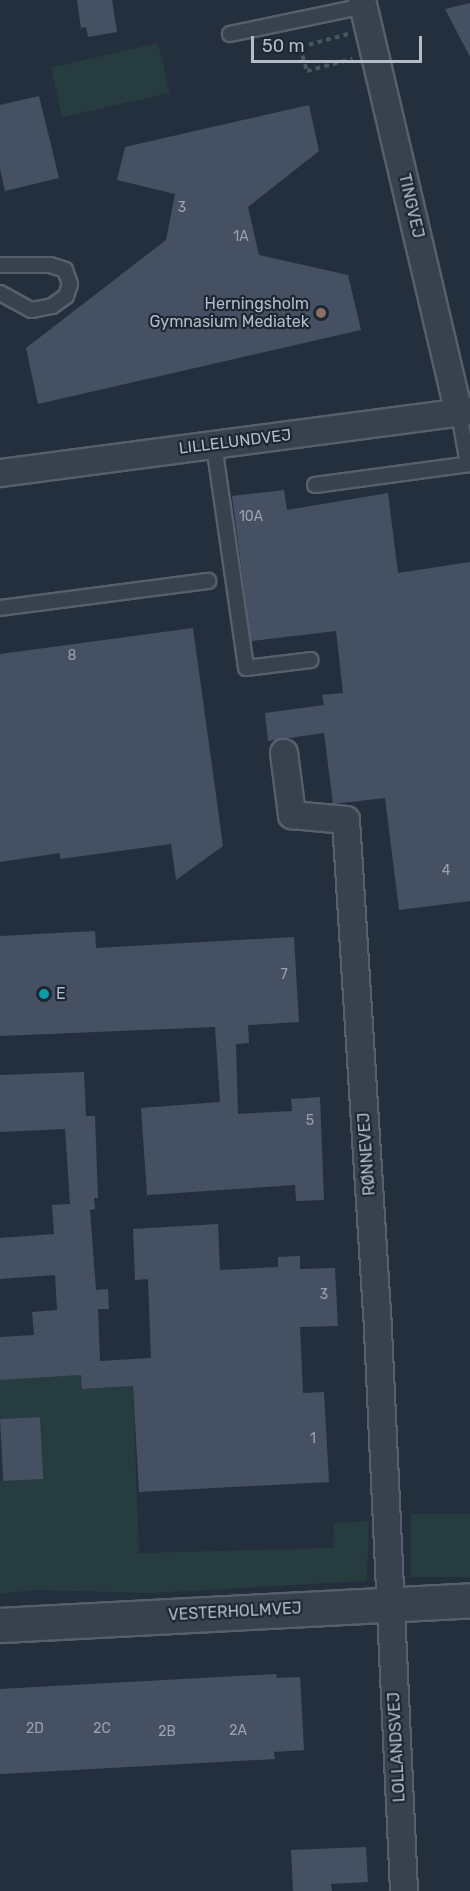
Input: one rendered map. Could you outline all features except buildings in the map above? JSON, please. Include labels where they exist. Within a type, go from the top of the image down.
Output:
[{"type":"street","name":"TINGVEJ","points":[[365,12],[465,412]]},
{"type":"street","name":"LILLELUNDVEJ","points":[[0,473],[465,412]]},
{"type":"street","name":"RØNNEVEJ","points":[[284,753],[292,815],[346,820],[376,1309],[389,1604]]},
{"type":"street","name":"VESTERHOLMVEJ","points":[[0,1625],[470,1600]]},
{"type":"street","name":"LOLLANDSVEJ","points":[[389,1604],[404,1891]]},
{"type":"lane","points":[[230,34],[365,12]]},
{"type":"lane","points":[[0,265],[50,265],[65,270],[70,284],[66,296],[52,306],[31,310],[12,302],[0,293]]},
{"type":"lane","points":[[315,485],[469,464],[465,412]]},
{"type":"lane","points":[[214,445],[246,668],[311,660]]},
{"type":"lane","points":[[0,608],[208,581]]},
{"type":"path","points":[[365,12],[300,47],[308,71],[375,53]]},
{"type":"green space","points":[[158,43],[169,93],[62,117],[51,68]]},
{"type":"green space","points":[[81,1375],[82,1389],[133,1386],[139,1553],[333,1548],[334,1523],[369,1521],[367,1581],[153,1593],[33,1590],[0,1594],[0,1481],[43,1479],[40,1417],[0,1419],[0,1380]]},
{"type":"green space","points":[[411,1514],[470,1514],[470,1577],[411,1577]]},
{"type":"place","name":"Herningsholm Gymnasium Mediatek","points":[[321,313]]},
{"type":"place","name":"E","points":[[44,994]]}]
